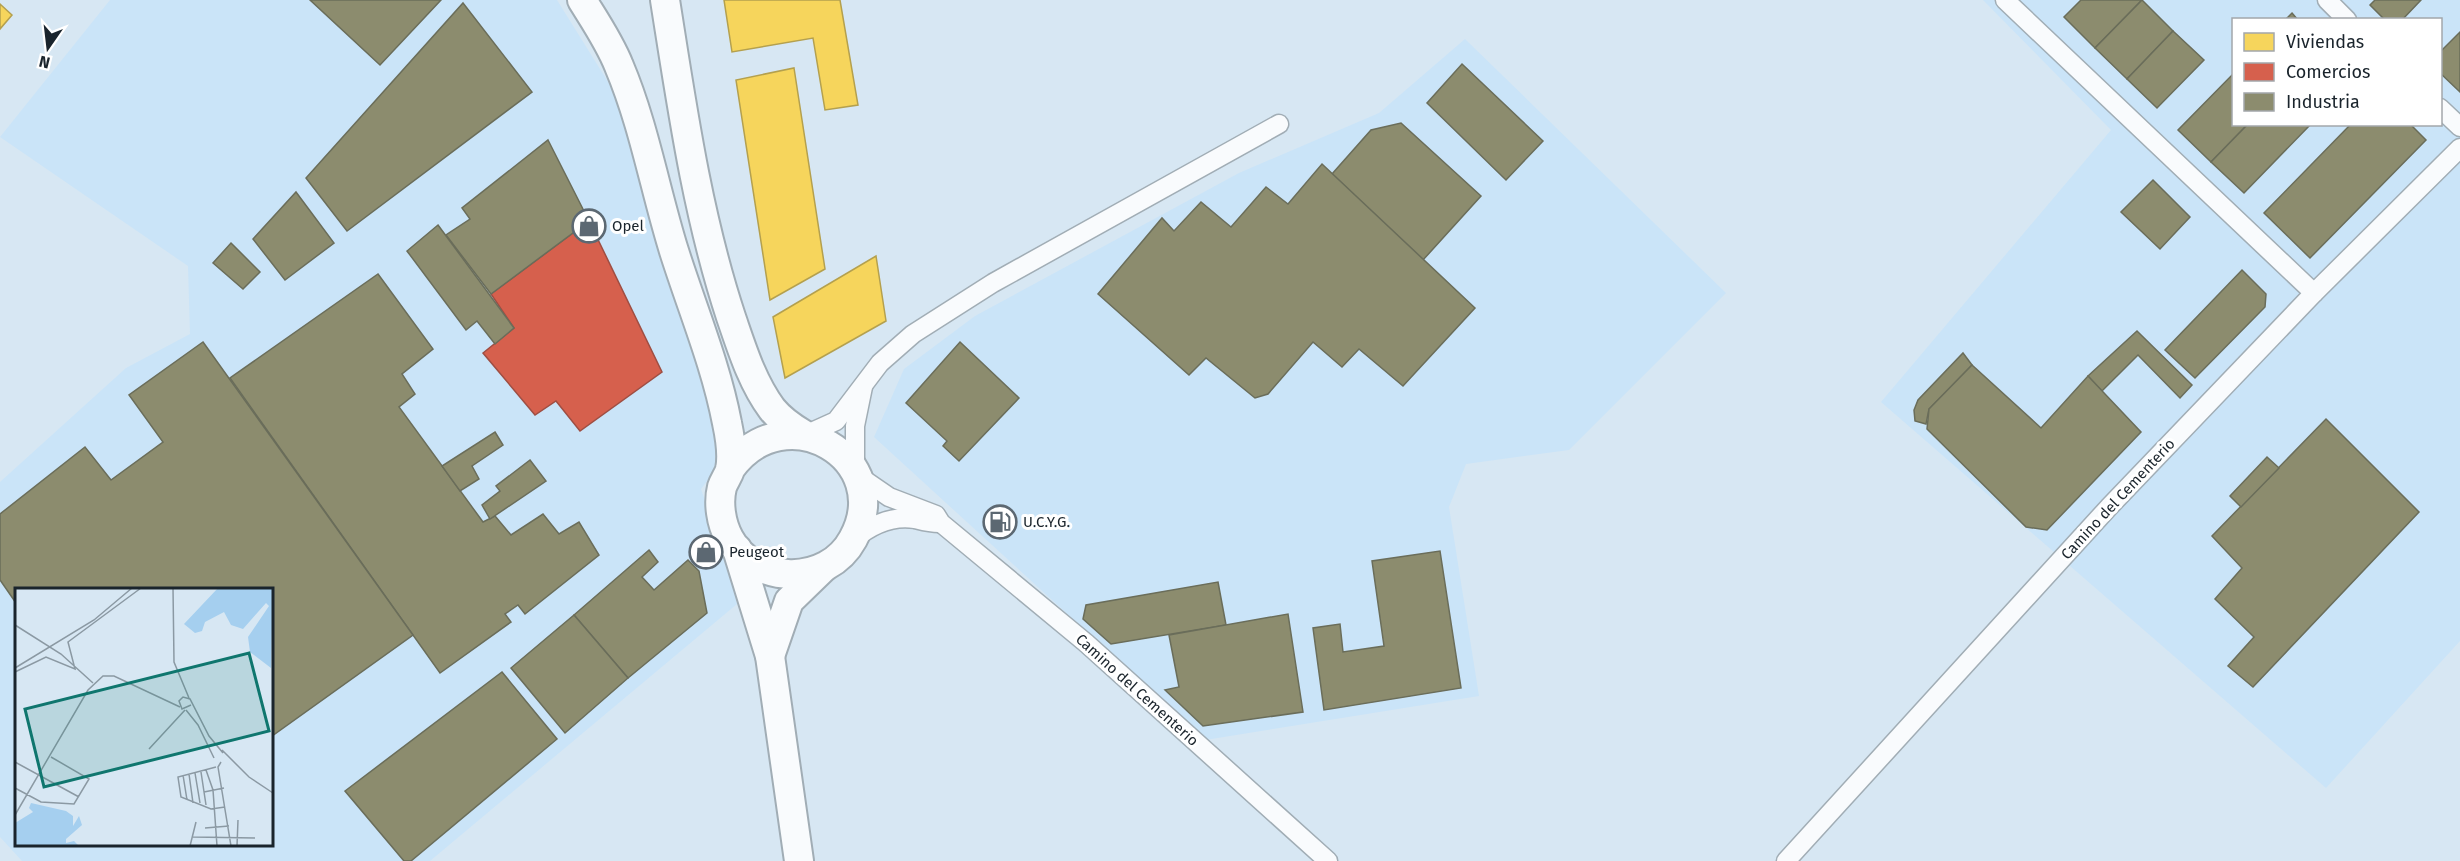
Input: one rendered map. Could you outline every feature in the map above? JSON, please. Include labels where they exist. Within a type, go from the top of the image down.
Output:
[{"type":"main road","points":[[582,0],[618,64],[633,105],[664,218],[727,421],[730,469]]},
{"type":"main road","points":[[665,0],[688,143],[708,245],[748,366],[765,400],[784,423],[804,435],[834,447],[855,473],[862,499],[862,513],[853,540],[836,560],[810,573],[778,574],[755,565],[737,549]]},
{"type":"main road","points":[[799,861],[770,656],[737,549],[725,529],[721,509],[722,488],[738,457],[761,440],[789,433],[804,435]]},
{"type":"main road","points":[[770,656],[789,601],[825,567]]},
{"type":"street","points":[[2005,0],[2314,293]]},
{"type":"street","points":[[2327,0],[2345,18]]},
{"type":"street","points":[[2442,110],[2460,127]]},
{"type":"street","points":[[804,435],[836,422],[880,363],[913,334],[993,283],[1279,124]]},
{"type":"street","name":"Camino del Cementerio","points":[[1786,861],[2109,507],[2314,293],[2460,147]]},
{"type":"street","points":[[855,473],[855,426],[863,386]]},
{"type":"street","name":"Camino del Cementerio","points":[[855,473],[874,490],[936,515],[941,523],[1086,643],[1328,861]]},
{"type":"street","points":[[853,540],[865,530],[889,519],[914,519],[941,523]]},
{"type":"shaded area","points":[[110,0],[557,0],[620,101],[719,429],[717,468],[701,489],[730,572],[737,604],[430,861],[22,861],[0,837],[0,482],[126,368],[190,334],[188,266],[0,137]]},
{"type":"shaded area","points":[[1983,0],[2460,0],[2460,641],[2326,788],[1881,402],[2111,130]]},
{"type":"shaded area","points":[[1465,39],[1726,293],[1569,450],[1466,464],[1449,507],[1479,696],[1205,740],[874,437],[904,369],[975,316],[1239,173],[1379,113]]},
{"type":"building: Viviendas","points":[[724,0],[840,0],[858,105],[825,110],[813,38],[732,52]]},
{"type":"building: Viviendas","points":[[0,4],[12,15],[0,29]]},
{"type":"building: Viviendas","points":[[794,68],[825,269],[770,300],[736,80]]},
{"type":"building: Viviendas","points":[[876,256],[886,321],[785,378],[773,317]]},
{"type":"building: Comercios","points":[[589,221],[662,372],[580,431],[556,401],[535,415],[483,353],[514,328],[491,294]]},
{"type":"building: Industria","points":[[310,0],[441,0],[380,65]]},
{"type":"building: Industria","points":[[2081,0],[2142,0],[2095,48],[2064,17]]},
{"type":"building: Industria","points":[[2142,0],[2173,31],[2127,79],[2095,48]]},
{"type":"building: Industria","points":[[2375,0],[2421,0],[2404,18],[2383,18],[2370,5]]},
{"type":"building: Industria","points":[[463,3],[532,92],[347,231],[306,178]]},
{"type":"building: Industria","points":[[2292,13],[2296,18],[2287,18]]},
{"type":"building: Industria","points":[[2173,31],[2204,60],[2157,108],[2127,79]]},
{"type":"building: Industria","points":[[2460,32],[2460,92],[2442,75],[2442,50]]},
{"type":"building: Industria","points":[[1462,64],[1543,141],[1506,180],[1427,103]]},
{"type":"building: Industria","points":[[2232,75],[2232,126],[2246,126],[2211,162],[2178,130]]},
{"type":"building: Industria","points":[[1401,123],[1481,196],[1423,260],[1332,174],[1371,130]]},
{"type":"building: Industria","points":[[2246,126],[2309,126],[2244,193],[2211,162]]},
{"type":"building: Industria","points":[[2349,126],[2412,126],[2426,140],[2310,258],[2264,213]]},
{"type":"building: Industria","points":[[548,140],[589,221],[491,294],[446,235],[470,219],[462,208]]},
{"type":"building: Industria","points":[[1322,164],[1475,308],[1403,386],[1359,349],[1342,367],[1313,342],[1268,394],[1255,398],[1206,358],[1189,375],[1098,294],[1162,218],[1174,231],[1201,202],[1231,227],[1266,187],[1288,204]]},
{"type":"building: Industria","points":[[2153,180],[2190,217],[2160,249],[2121,212]]},
{"type":"building: Industria","points":[[296,192],[334,243],[285,280],[253,239]]},
{"type":"building: Industria","points":[[438,225],[514,328],[495,344],[477,321],[466,330],[407,251]]},
{"type":"building: Industria","points":[[231,243],[260,272],[243,289],[213,263]]},
{"type":"building: Industria","points":[[2242,270],[2266,294],[2265,307],[2195,378],[2165,350]]},
{"type":"building: Industria","points":[[378,274],[433,349],[402,374],[415,394],[399,407],[483,522],[495,516],[511,535],[543,514],[559,534],[579,522],[599,555],[525,614],[518,605],[505,614],[511,622],[440,673],[230,378]]},
{"type":"building: Industria","points":[[2137,331],[2192,385],[2180,398],[2138,355],[2102,391],[2088,376]]},
{"type":"building: Industria","points":[[203,342],[413,635],[273,735],[273,588],[15,588],[15,602],[0,580],[0,514],[85,447],[111,480],[163,442],[129,395]]},
{"type":"building: Industria","points":[[960,342],[1019,398],[959,461],[943,446],[947,441],[906,403]]},
{"type":"building: Industria","points":[[1963,353],[1972,365],[1929,409],[1926,424],[1915,421],[1914,410],[1918,400]]},
{"type":"building: Industria","points":[[1972,365],[2041,428],[2088,376],[2141,432],[2047,530],[2026,527],[1927,429],[1929,409]]},
{"type":"building: Industria","points":[[2326,419],[2419,512],[2253,687],[2228,666],[2254,637],[2215,599],[2242,568],[2212,536]]},
{"type":"building: Industria","points":[[495,432],[503,445],[472,466],[479,479],[460,491],[442,466]]},
{"type":"building: Industria","points":[[2267,457],[2279,468],[2241,507],[2230,496]]},
{"type":"building: Industria","points":[[530,460],[546,481],[490,519],[482,505],[500,491],[496,486]]},
{"type":"building: Industria","points":[[649,550],[658,562],[642,577],[654,590],[688,560],[699,571],[707,613],[628,678],[574,615]]},
{"type":"building: Industria","points":[[1440,551],[1461,688],[1324,710],[1313,628],[1340,624],[1343,652],[1384,646],[1372,561]]},
{"type":"building: Industria","points":[[1218,582],[1226,625],[1111,644],[1083,619],[1086,605]]},
{"type":"building: Industria","points":[[1288,614],[1303,712],[1203,726],[1165,690],[1179,687],[1169,635]]},
{"type":"building: Industria","points":[[574,615],[628,678],[565,733],[511,668]]},
{"type":"building: Industria","points":[[502,672],[557,739],[411,861],[404,861],[345,791]]},
{"type":"place","name":"Opel","points":[[589,226]]},
{"type":"place","name":"U.C.Y.G.","points":[[1000,522]]},
{"type":"place","name":"Peugeot","points":[[706,552]]}]
